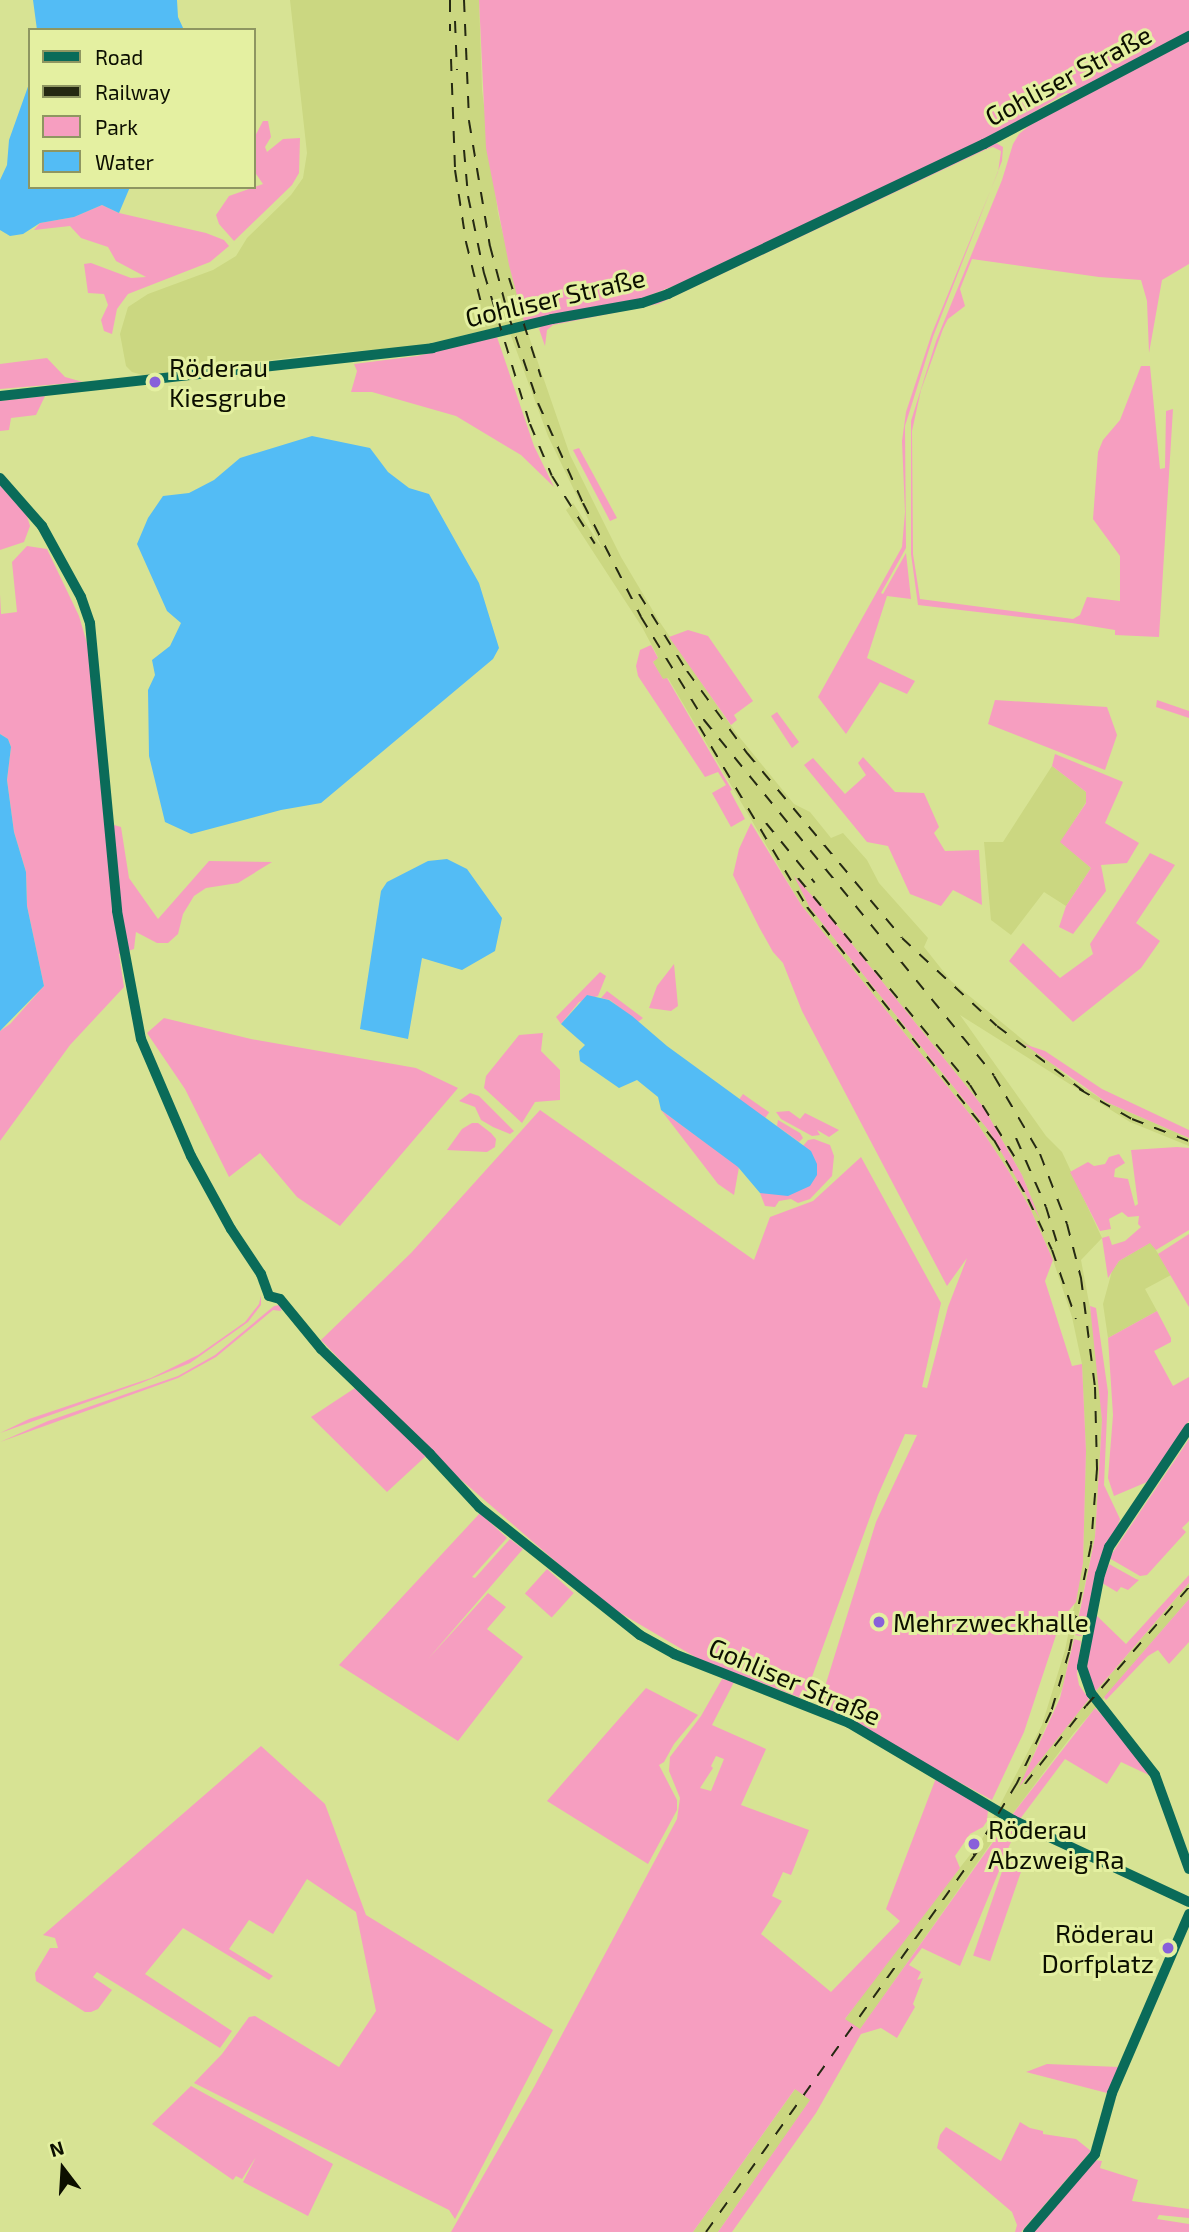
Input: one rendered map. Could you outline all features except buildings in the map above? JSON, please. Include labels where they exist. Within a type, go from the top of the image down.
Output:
[{"type":"street","name":"Gohliser Straße","points":[[0,396],[432,348],[544,321],[642,303],[668,294],[984,144],[1189,36]]},
{"type":"street","name":"Gohliser Straße","points":[[0,478],[42,526],[86,611],[92,636],[112,871],[125,961],[141,1039],[191,1156],[231,1228],[261,1274],[269,1296],[280,1299],[321,1349],[430,1454],[479,1507],[619,1620],[664,1649],[849,1723],[1013,1820],[1189,1902]]},
{"type":"street","points":[[1189,1428],[1115,1535],[1104,1559],[1082,1667],[1091,1693],[1155,1775],[1189,1869]]},
{"type":"street","points":[[1028,2232],[1095,2154],[1111,2093],[1189,1914]]},
{"type":"shaded area","points":[[290,0],[479,0],[482,90],[498,213],[524,322],[570,455],[621,557],[659,621],[736,733],[794,804],[810,812],[831,838],[843,833],[867,860],[879,883],[928,938],[924,947],[951,981],[1072,1080],[1106,1102],[1189,1138],[1189,1146],[1130,1122],[960,1015],[1046,1136],[1062,1152],[1102,1238],[1081,1260],[1097,1345],[1102,1420],[1095,1537],[1063,1687],[1021,1784],[1068,1724],[1189,1583],[1189,1599],[1073,1734],[1001,1829],[718,2232],[693,2232],[891,1955],[981,1841],[1042,1725],[1065,1650],[1083,1563],[1086,1451],[1082,1364],[1072,1317],[1053,1260],[1030,1208],[1008,1170],[977,1123],[802,906],[668,678],[663,680],[653,662],[658,657],[642,627],[566,510],[573,503],[603,550],[548,436],[507,325],[419,346],[320,354],[146,376],[132,372],[126,366],[120,334],[128,307],[148,294],[213,270],[236,256],[247,238],[291,195],[303,178],[307,153]],"holes":[[[796,879],[823,908],[984,1108],[1022,1175],[1035,1207],[989,1131],[829,932]]]},
{"type":"shaded area","points":[[1052,766],[1086,792],[1086,802],[1061,842],[1091,868],[1066,906],[1044,892],[1011,935],[991,920],[984,842],[1003,842]]},
{"type":"shaded area","points":[[1151,1242],[1171,1275],[1145,1289],[1157,1311],[1108,1338],[1103,1304],[1112,1271],[1119,1261]]},
{"type":"green space","points":[[479,0],[1189,0],[1189,33],[1071,94],[1066,93],[1004,130],[697,277],[640,299],[524,322],[509,265],[486,148]]},
{"type":"green space","points":[[1189,40],[1189,264],[1162,280],[1149,353],[1147,301],[1141,280],[1099,277],[972,259],[960,289],[965,306],[948,319],[943,329],[921,390],[912,431],[913,554],[920,599],[1073,619],[1080,615],[1087,597],[1120,601],[1120,556],[1093,519],[1098,452],[1103,440],[1120,420],[1141,366],[1150,366],[1160,469],[1165,468],[1166,411],[1173,409],[1159,637],[1115,635],[1115,630],[1072,623],[918,605],[911,554],[911,421],[936,341],[1002,180],[1013,144],[1019,134],[1030,125]]},
{"type":"green space","points":[[263,121],[268,121],[271,137],[265,147],[267,152],[283,139],[300,138],[299,173],[292,185],[234,241],[219,224],[216,215],[229,196],[256,189],[263,184],[256,174],[256,134]]},
{"type":"green space","points":[[996,143],[1003,147],[998,171],[1001,151],[993,147],[658,304],[553,325],[547,330],[545,346],[539,329],[542,325],[630,309]]},
{"type":"green space","points":[[991,189],[933,337],[905,426],[906,548],[881,593],[883,594],[906,553],[911,599],[887,596],[867,658],[915,681],[907,694],[880,682],[846,734],[818,697],[902,547],[905,512],[902,441],[906,412],[932,333]]},
{"type":"green space","points":[[102,205],[119,213],[206,233],[224,240],[229,246],[210,262],[128,294],[117,309],[112,334],[104,331],[101,320],[108,305],[104,294],[88,293],[84,264],[91,263],[131,278],[146,277],[116,261],[108,247],[81,238],[70,226],[34,230],[40,223],[74,217]]},
{"type":"green space","points":[[497,337],[534,446],[554,487],[521,455],[456,416],[372,392],[351,392],[357,371],[354,364],[417,356]]},
{"type":"green space","points":[[47,358],[65,377],[83,382],[0,389],[0,364]]},
{"type":"green space","points":[[45,396],[36,415],[11,418],[9,430],[0,431],[0,401]]},
{"type":"green space","points":[[579,448],[617,518],[610,521],[573,450]]},
{"type":"green space","points":[[0,485],[27,516],[30,526],[24,542],[0,550]]},
{"type":"green space","points":[[27,546],[47,549],[79,616],[89,650],[104,822],[121,827],[129,878],[158,919],[209,861],[272,862],[238,883],[206,888],[194,896],[183,914],[178,934],[168,943],[157,943],[136,932],[134,949],[119,954],[124,987],[70,1045],[0,1141],[0,1031],[10,1024],[44,986],[27,906],[26,872],[14,832],[7,780],[11,747],[8,739],[0,734],[0,594],[1,614],[17,612],[12,562]]},
{"type":"green space","points":[[688,630],[708,636],[753,701],[734,715],[737,720],[731,725],[669,637]]},
{"type":"green space","points":[[651,645],[658,658],[653,662],[663,679],[667,678],[732,790],[730,791],[745,819],[731,827],[712,793],[726,785],[718,772],[705,777],[638,676],[636,666],[640,650]]},
{"type":"green space","points":[[995,700],[1107,707],[1117,735],[1105,770],[988,724]]},
{"type":"green space","points":[[1157,700],[1189,711],[1189,718],[1156,707]]},
{"type":"green space","points":[[777,712],[799,742],[792,748],[771,716]]},
{"type":"green space","points":[[1055,754],[1123,782],[1105,823],[1139,843],[1127,863],[1101,865],[1106,891],[1073,934],[1059,927],[1066,906],[1091,868],[1060,842],[1086,803],[1086,792],[1052,766]]},
{"type":"green space","points":[[863,757],[895,792],[924,793],[939,827],[934,833],[945,851],[979,850],[982,905],[953,890],[941,906],[910,894],[888,846],[867,842],[804,765],[813,758],[845,794],[866,775],[858,763]]},
{"type":"green space","points":[[751,823],[802,906],[977,1123],[1008,1170],[1030,1208],[1053,1260],[1045,1281],[1072,1366],[1082,1364],[1086,1451],[1083,1563],[1076,1602],[1061,1620],[1024,1732],[992,1800],[819,1706],[876,1522],[917,1435],[905,1434],[878,1495],[804,1699],[702,1661],[605,1604],[430,1453],[321,1340],[411,1253],[540,1110],[754,1260],[770,1217],[813,1201],[861,1157],[941,1303],[922,1387],[927,1388],[948,1307],[967,1258],[947,1286],[802,1011],[783,963],[773,952],[733,875],[739,849]]},
{"type":"green space","points":[[1150,853],[1175,865],[1136,923],[1160,941],[1141,968],[1073,1022],[1009,961],[1023,943],[1060,978],[1093,954],[1090,944]]},
{"type":"green space","points":[[794,876],[823,908],[984,1108],[1022,1175],[1040,1219],[989,1131],[809,906]]},
{"type":"green space","points":[[674,964],[678,1006],[671,1011],[649,1008],[657,986]]},
{"type":"green space","points":[[600,972],[606,976],[598,996],[579,1002],[561,1024],[556,1017]]},
{"type":"green space","points":[[607,991],[643,1018],[638,1022],[610,1000],[601,998]]},
{"type":"green space","points":[[164,1018],[251,1039],[416,1068],[458,1088],[340,1226],[297,1197],[260,1153],[229,1177],[185,1089],[147,1033]]},
{"type":"green space","points":[[543,1033],[541,1051],[560,1070],[560,1100],[535,1102],[522,1123],[484,1088],[486,1076],[519,1035]]},
{"type":"green space","points":[[1024,1044],[1045,1051],[1102,1089],[1189,1130],[1189,1138],[1106,1102]]},
{"type":"green space","points":[[470,1093],[479,1096],[514,1131],[510,1134],[493,1127],[481,1120],[475,1107],[459,1101]]},
{"type":"green space","points":[[743,1094],[769,1112],[765,1118],[739,1100]]},
{"type":"green space","points":[[661,1110],[739,1167],[734,1195],[718,1184]]},
{"type":"green space","points":[[789,1111],[800,1119],[805,1113],[839,1130],[829,1137],[817,1130],[820,1135],[812,1136],[781,1119],[776,1112]]},
{"type":"green space","points":[[778,1120],[800,1133],[803,1138],[799,1142],[777,1126]]},
{"type":"green space","points":[[472,1123],[478,1123],[491,1133],[496,1139],[495,1147],[487,1152],[447,1150],[462,1129]]},
{"type":"green space","points":[[814,1139],[830,1145],[834,1156],[832,1176],[810,1199],[798,1203],[791,1199],[779,1201],[775,1207],[765,1206],[760,1193],[773,1193],[811,1151],[803,1146],[808,1140]]},
{"type":"green space","points":[[1189,1148],[1189,1230],[1156,1250],[1150,1243],[1119,1261],[1108,1278],[1102,1238],[1109,1236],[1112,1245],[1125,1241],[1141,1227],[1138,1224],[1139,1216],[1128,1217],[1122,1212],[1109,1219],[1111,1229],[1100,1231],[1070,1172],[1088,1162],[1094,1166],[1105,1164],[1109,1157],[1119,1154],[1125,1163],[1115,1169],[1114,1177],[1128,1179],[1135,1206],[1138,1204],[1131,1150]]},
{"type":"green space","points":[[1189,1234],[1189,1307],[1158,1254]]},
{"type":"green space","points":[[261,1295],[261,1305],[248,1322],[190,1363],[141,1383],[0,1433],[29,1419],[151,1378],[198,1355],[245,1322],[259,1304]]},
{"type":"green space","points":[[280,1305],[281,1311],[273,1310],[216,1357],[178,1378],[0,1442],[48,1421],[178,1376],[215,1355],[274,1306]]},
{"type":"green space","points":[[1090,1306],[1096,1308],[1108,1392],[1104,1485],[1120,1519],[1083,1635],[1080,1636],[1075,1635],[1095,1537],[1102,1420]]},
{"type":"green space","points":[[1157,1311],[1171,1342],[1154,1351],[1173,1386],[1189,1377],[1189,1421],[1147,1482],[1114,1496],[1108,1478],[1113,1415],[1108,1338]]},
{"type":"green space","points":[[355,1388],[426,1456],[387,1492],[311,1417]]},
{"type":"green space","points":[[1189,1439],[1189,1521],[1182,1528],[1186,1532],[1147,1575],[1140,1576],[1109,1558]]},
{"type":"green space","points":[[480,1513],[507,1538],[472,1577],[475,1578],[510,1539],[523,1549],[428,1659],[488,1593],[506,1607],[487,1629],[523,1657],[458,1741],[339,1665]]},
{"type":"green space","points":[[1109,1564],[1139,1580],[1128,1590],[1121,1587],[1117,1592],[1102,1583]]},
{"type":"green space","points":[[547,1569],[574,1593],[552,1618],[525,1594]]},
{"type":"green space","points":[[1189,1575],[1189,1583],[1096,1691],[1090,1684],[1087,1666],[1096,1615],[1126,1644]]},
{"type":"green space","points":[[1189,1599],[1189,1642],[1169,1664],[1158,1650],[1148,1656],[1106,1700],[1104,1697]]},
{"type":"green space","points":[[1074,1639],[1081,1641],[1077,1674],[1079,1685],[1089,1699],[1019,1787],[1060,1698]]},
{"type":"green space","points":[[722,1679],[734,1682],[712,1725],[766,1749],[741,1805],[809,1830],[791,1875],[783,1872],[772,1896],[782,1901],[761,1934],[831,1992],[900,1921],[886,1909],[936,1778],[988,1810],[987,1821],[983,1827],[970,1834],[955,1856],[960,1868],[845,2019],[860,2029],[1008,1821],[1007,1827],[1015,1832],[960,1966],[922,1948],[909,1965],[921,1972],[917,1980],[923,1978],[913,2004],[915,2007],[897,2038],[881,2028],[861,2034],[816,2113],[732,2232],[718,2232],[810,2100],[795,2089],[693,2232],[451,2232],[534,2087],[677,1819],[680,1798],[669,1771],[670,1757],[701,1716]],"holes":[[[716,1756],[724,1759],[711,1791],[700,1788],[713,1768],[711,1766]]]},
{"type":"green space","points":[[646,1688],[698,1715],[659,1765],[677,1800],[677,1810],[648,1864],[547,1801]]},
{"type":"green space","points":[[1095,1708],[1111,1724],[1151,1776],[1121,1762],[1107,1784],[1065,1759],[1020,1819],[1012,1815]]},
{"type":"green space","points":[[261,1746],[325,1804],[366,1915],[553,2030],[455,2219],[449,2210],[194,2083],[222,2054],[249,2017],[255,2016],[339,2067],[376,2011],[356,1912],[307,1879],[273,1934],[249,1920],[229,1949],[273,1976],[269,1980],[183,1928],[145,1974],[232,2031],[220,2048],[97,1972],[93,1977],[112,1990],[98,2009],[91,2012],[85,2012],[36,1981],[35,1973],[50,1948],[58,1948],[55,1938],[43,1935]]},
{"type":"green space","points":[[1006,1860],[1023,1866],[990,1961],[973,1955]]},
{"type":"green space","points":[[1047,2064],[1119,2067],[1107,2093],[1026,2072]]},
{"type":"green space","points":[[191,2086],[333,2164],[308,2216],[243,2182],[256,2157],[242,2179],[236,2176],[233,2180],[152,2124]]},
{"type":"green space","points":[[1020,2122],[1043,2131],[1043,2134],[1076,2139],[1091,2151],[1021,2232],[1015,2232],[1017,2225],[1012,2212],[937,2148],[940,2135],[946,2127],[1001,2161]]},
{"type":"green space","points":[[1095,2160],[1102,2161],[1100,2168],[1138,2180],[1132,2201],[1189,2209],[1189,2218],[1159,2215],[1157,2219],[1189,2224],[1189,2232],[1034,2232]]},
{"type":"water","points":[[33,0],[177,0],[178,17],[183,28],[37,28]]},
{"type":"water","points":[[28,87],[28,189],[129,189],[119,213],[102,205],[74,217],[40,223],[23,234],[10,236],[0,230],[0,180],[7,165],[9,140]]},
{"type":"water","points":[[312,436],[370,448],[388,472],[409,488],[429,494],[479,583],[499,648],[493,659],[321,803],[281,810],[191,834],[165,822],[149,756],[148,690],[155,675],[152,660],[170,646],[181,623],[167,611],[137,544],[148,518],[163,496],[189,493],[214,480],[240,458]]},
{"type":"water","points":[[0,734],[8,739],[11,747],[7,780],[14,832],[26,872],[27,906],[44,986],[0,1031]]},
{"type":"water","points":[[447,859],[467,869],[502,918],[495,951],[462,970],[422,958],[408,1039],[360,1029],[381,891],[387,882],[428,861]]},
{"type":"water","points":[[587,995],[609,1000],[632,1016],[667,1046],[811,1151],[817,1164],[817,1175],[810,1186],[788,1196],[760,1193],[738,1167],[661,1110],[658,1097],[637,1080],[619,1088],[580,1061],[579,1051],[585,1045],[561,1024]]},
{"type":"railway","points":[[450,0],[450,31]]},
{"type":"railway","points":[[464,0],[469,121],[490,246],[508,314],[538,403],[583,503],[641,617],[704,720],[994,1076],[1040,1154],[1067,1224],[1081,1278],[1095,1387],[1097,1469],[1091,1545],[1069,1652],[1051,1712],[1017,1783],[972,1857]]},
{"type":"railway","points":[[455,21],[457,70]]},
{"type":"railway","points":[[451,59],[455,170],[466,242],[482,307]]},
{"type":"railway","points":[[464,150],[468,196],[484,273],[530,424],[552,476],[595,544]]},
{"type":"railway","points":[[509,278],[541,377]]},
{"type":"railway","points":[[639,594],[687,671],[747,753],[902,938],[997,1026],[1086,1093]]},
{"type":"railway","points":[[699,726],[807,907],[994,1140],[1028,1199],[1052,1250],[1076,1319]]},
{"type":"railway","points":[[766,823],[815,883]]},
{"type":"railway","points":[[798,878],[970,1085],[1014,1156]]},
{"type":"railway","points":[[1079,1089],[1132,1119],[1189,1141]]},
{"type":"railway","points":[[1016,1138],[1046,1207],[1057,1242]]},
{"type":"railway","points":[[1025,1784],[1086,1706],[1189,1587]]},
{"type":"railway","points":[[706,2232],[978,1850]]},
{"type":"place","name":"Röderau Kiesgrube","points":[[155,382]]},
{"type":"place","name":"Mehrzweckhalle","points":[[879,1622]]},
{"type":"place","name":"Röderau Abzweig Ra","points":[[974,1844]]},
{"type":"place","name":"Röderau Dorfplatz","points":[[1168,1948]]}]
